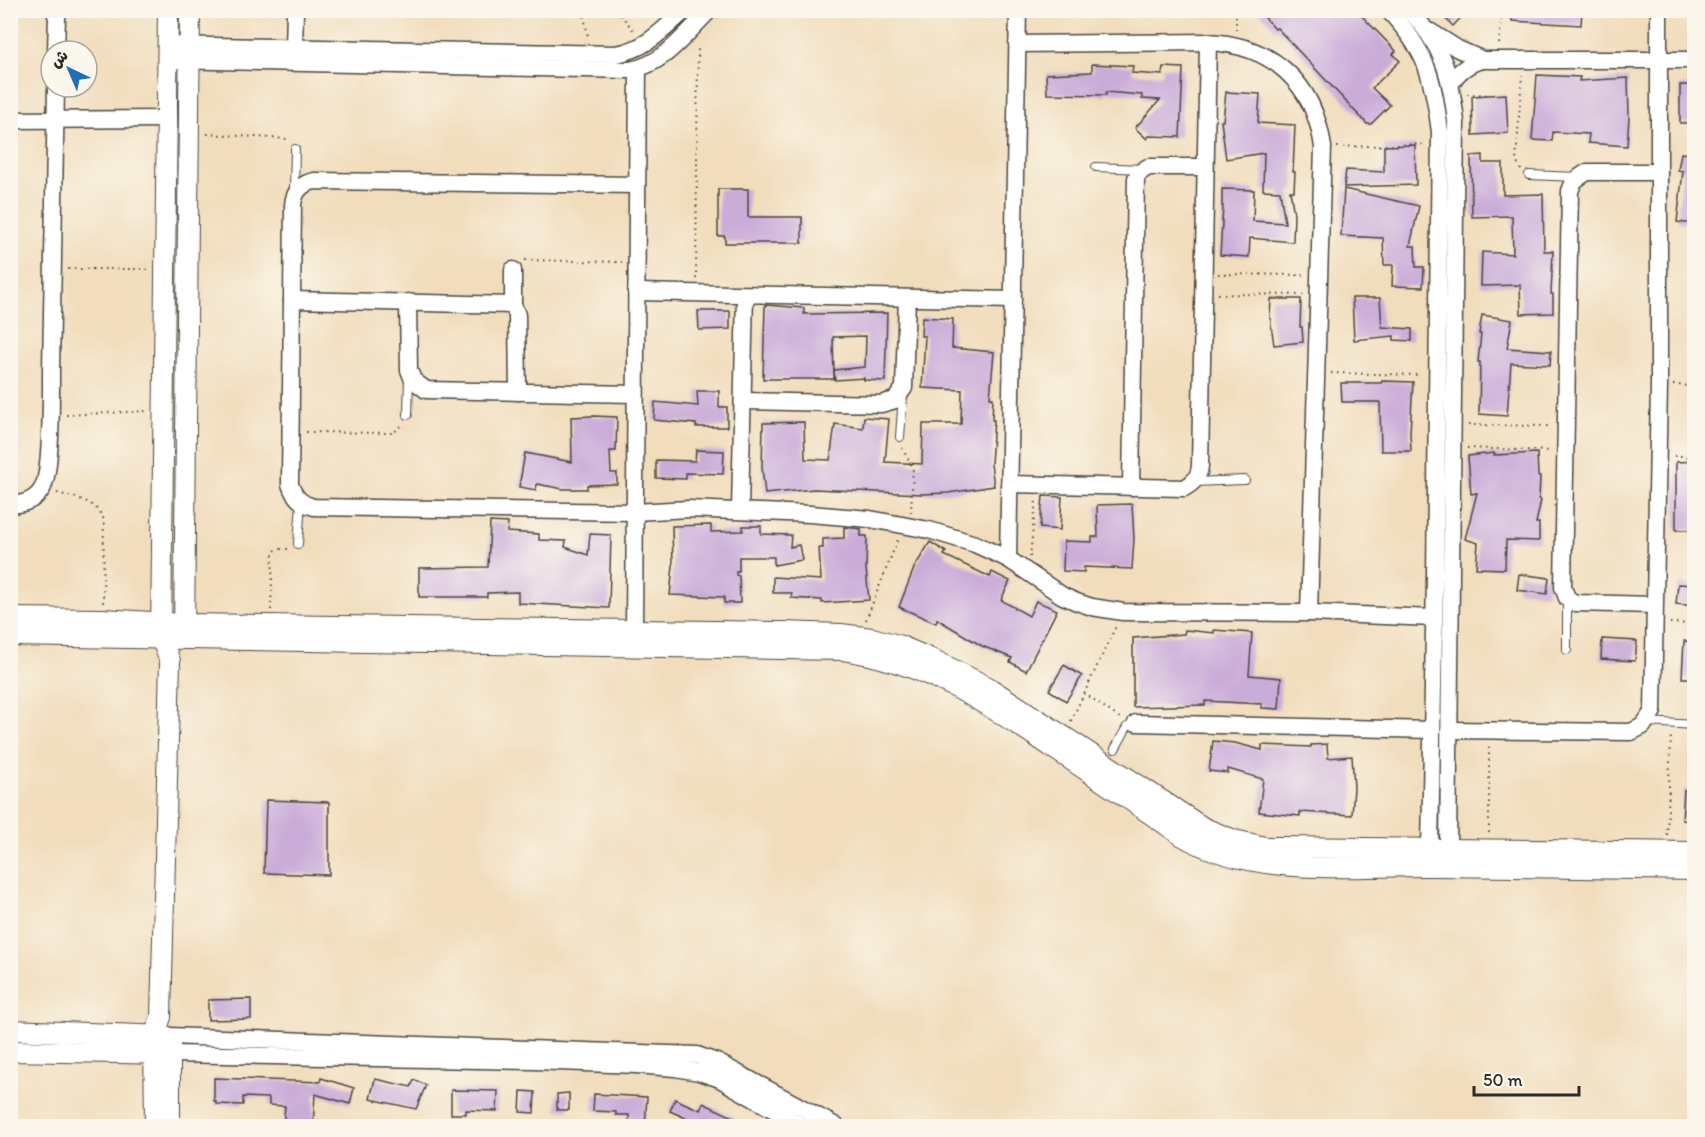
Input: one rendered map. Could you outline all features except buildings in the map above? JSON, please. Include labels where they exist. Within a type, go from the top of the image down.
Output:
[{"type":"street","points":[[54,10],[57,17],[56,39]]},
{"type":"street","points":[[168,10],[161,630],[170,661],[161,1017],[170,1126]]},
{"type":"street","points":[[170,661],[184,632],[190,10]]},
{"type":"street","points":[[294,48],[295,10]]},
{"type":"street","points":[[167,52],[450,59],[626,52],[646,44],[685,10]]},
{"type":"street","points":[[1008,559],[1018,10]]},
{"type":"street","points":[[1388,10],[1412,37],[1428,69],[1435,94],[1440,144],[1438,376],[1443,577],[1450,730],[1439,849]]},
{"type":"street","points":[[1409,10],[1424,26],[1445,42],[1491,60]]},
{"type":"street","points":[[1450,730],[1631,732],[1648,722],[1653,711],[1659,385],[1659,10]]},
{"type":"street","points":[[190,52],[294,48],[638,69],[663,57],[704,16]]},
{"type":"street","points":[[1424,26],[1441,53],[1452,88],[1457,142],[1452,448],[1443,577],[1434,618],[1432,730],[1439,849]]},
{"type":"street","points":[[1017,44],[1208,42],[1237,45],[1270,58],[1284,69],[1297,82],[1315,112],[1323,147],[1309,613]]},
{"type":"street","points":[[1010,484],[1184,488],[1194,482],[1200,466],[1208,42]]},
{"type":"street","points":[[1452,88],[1461,70],[1475,62],[1491,60],[1695,60]]},
{"type":"street","points":[[634,630],[638,69]]},
{"type":"street","points":[[10,505],[21,505],[33,499],[42,489],[46,475],[51,416],[56,99]]},
{"type":"street","points":[[10,120],[166,119]]},
{"type":"street","points":[[1131,487],[1136,184],[1139,173],[1153,166],[1205,167]]},
{"type":"street","points":[[1654,605],[1580,604],[1567,598],[1563,587],[1570,191],[1577,177],[1593,172],[1659,172]]},
{"type":"street","points":[[637,185],[315,181],[304,184],[294,199],[290,484],[296,497],[301,502],[314,507],[634,512],[678,509],[740,510],[840,516],[907,526],[975,544],[1008,559],[1056,592],[1092,608],[1123,612],[1309,613],[1434,618]]},
{"type":"street","points":[[513,270],[513,305],[518,315],[518,392]]},
{"type":"street","points":[[636,292],[1013,300]]},
{"type":"street","points":[[740,510],[745,295]]},
{"type":"street","points":[[742,401],[881,404],[895,400],[904,388],[907,298]]},
{"type":"street","points":[[292,300],[513,305]]},
{"type":"street","points":[[408,302],[410,370],[417,384],[426,390],[635,394]]},
{"type":"street","points":[[162,412],[186,414]]},
{"type":"street","points":[[10,618],[103,619],[184,632],[784,641],[860,636],[898,645],[962,673],[1064,736],[1190,819],[1219,835],[1242,842],[1329,858],[1432,866],[1695,870]]},
{"type":"street","points":[[184,632],[271,624],[634,630],[784,641],[885,657],[945,682],[985,703],[1181,835],[1207,849],[1250,861],[1329,858],[1439,849],[1695,852]]},
{"type":"street","points":[[10,636],[161,630]]},
{"type":"street","points":[[1133,724],[1432,730]]},
{"type":"street","points":[[10,1030],[162,1045],[675,1068],[699,1071],[720,1079],[802,1126]]},
{"type":"street","points":[[155,1126],[162,1045]]},
{"type":"street","points":[[10,1051],[162,1045],[697,1055],[719,1062],[836,1126]]},
{"type":"lane","points":[[294,199],[295,149]]},
{"type":"lane","points":[[1096,167],[1143,169]]},
{"type":"lane","points":[[1529,175],[1577,177]]},
{"type":"lane","points":[[408,415],[410,370]]},
{"type":"lane","points":[[900,437],[904,388]]},
{"type":"lane","points":[[1194,482],[1245,480]]},
{"type":"lane","points":[[298,544],[301,502]]},
{"type":"lane","points":[[1567,598],[1567,650]]},
{"type":"lane","points":[[1648,722],[1695,725]]},
{"type":"lane","points":[[1115,749],[1125,730],[1133,724]]},
{"type":"path","points":[[583,10],[591,53]]},
{"type":"path","points":[[617,10],[646,44]]},
{"type":"path","points":[[1236,10],[1237,45]]},
{"type":"path","points":[[1491,60],[1502,10]]},
{"type":"path","points":[[696,293],[704,16]]},
{"type":"path","points":[[1523,60],[1516,161],[1521,170],[1529,175]]},
{"type":"path","points":[[1452,88],[1491,95]]},
{"type":"path","points":[[189,134],[284,138],[291,142],[295,149]]},
{"type":"path","points":[[1323,147],[1440,144]]},
{"type":"path","points":[[513,270],[517,263],[525,260],[636,262]]},
{"type":"path","points":[[53,268],[164,269]]},
{"type":"path","points":[[1203,273],[1319,275]]},
{"type":"path","points":[[1203,294],[1318,295]]},
{"type":"path","points":[[1316,373],[1438,376]]},
{"type":"path","points":[[1659,385],[1695,386]]},
{"type":"path","points":[[51,416],[162,412]]},
{"type":"path","points":[[291,432],[393,434],[404,424],[408,415]]},
{"type":"path","points":[[1453,425],[1566,426]]},
{"type":"path","points":[[860,636],[907,526],[913,468],[903,449],[900,437]]},
{"type":"path","points":[[1452,448],[1565,452]]},
{"type":"path","points":[[1656,456],[1695,456]]},
{"type":"path","points":[[1029,572],[1037,485]]},
{"type":"path","points":[[42,489],[88,502],[101,512],[104,520],[103,619]]},
{"type":"path","points":[[271,624],[273,554],[278,549],[296,549],[298,544]]},
{"type":"path","points":[[1064,736],[1123,612]]},
{"type":"path","points":[[1654,622],[1695,624]]},
{"type":"path","points":[[1084,693],[1133,724]]},
{"type":"path","points":[[1666,851],[1671,723]]},
{"type":"path","points":[[1490,730],[1490,849]]}]
